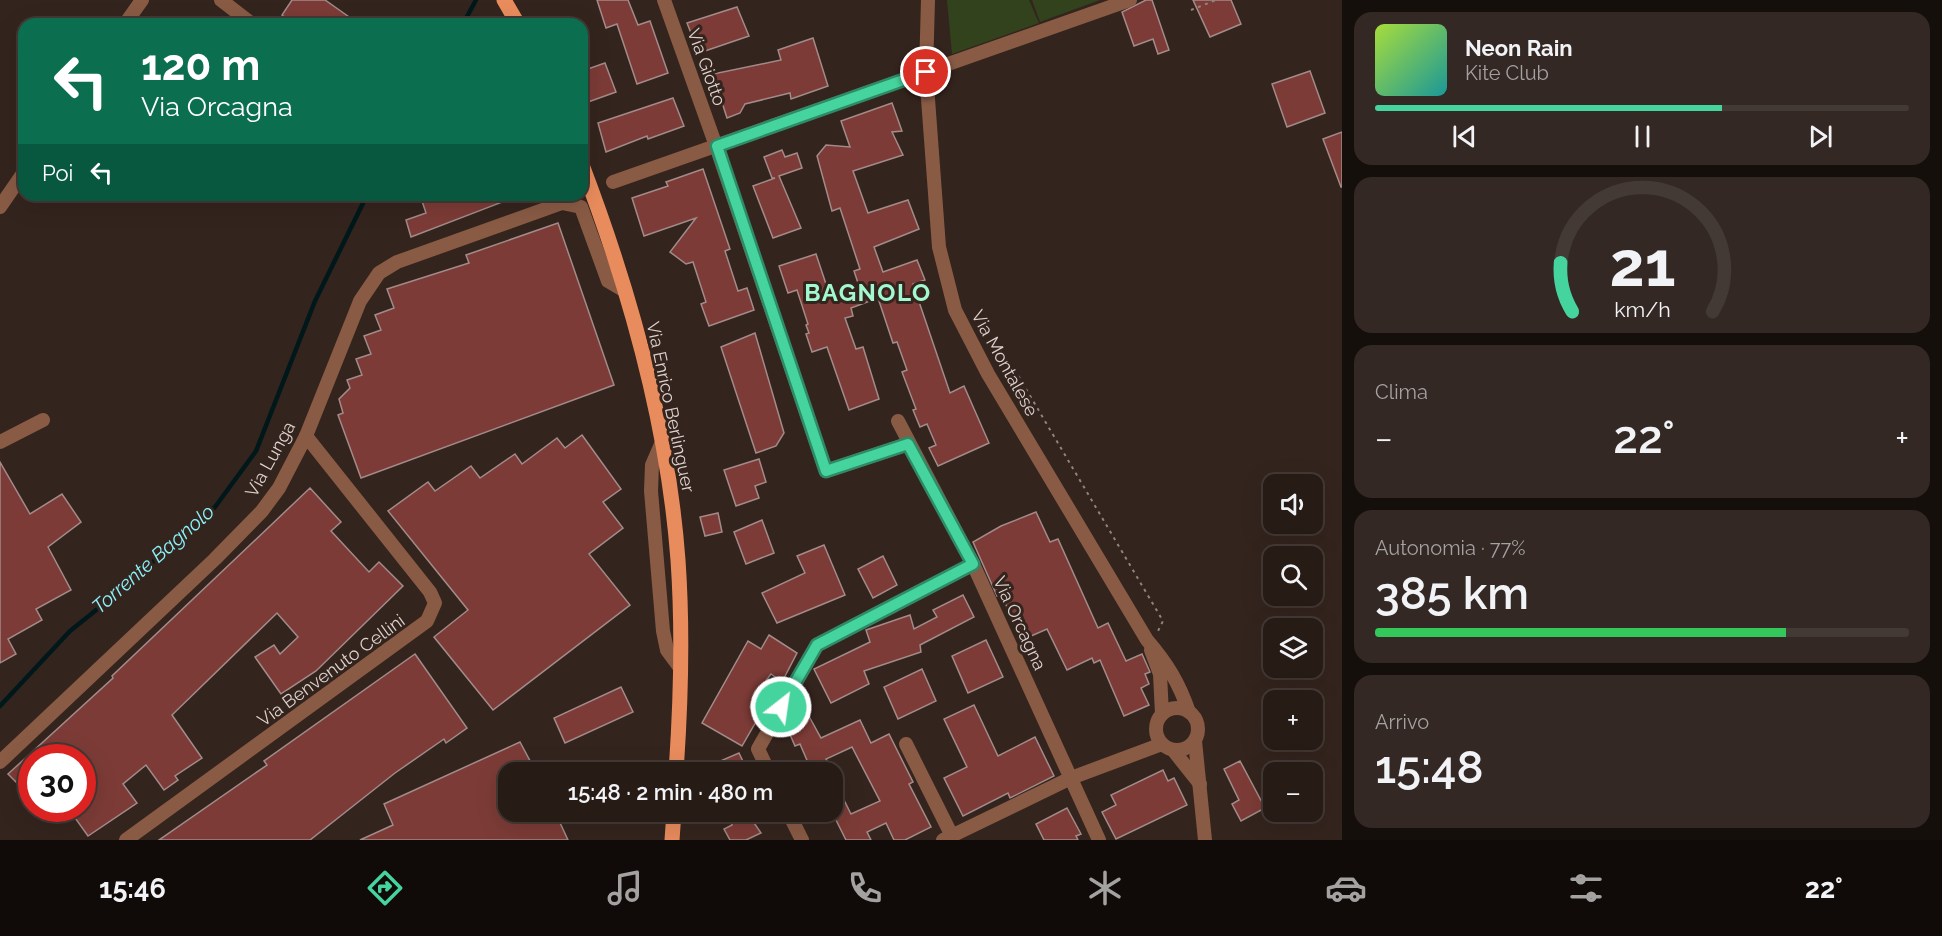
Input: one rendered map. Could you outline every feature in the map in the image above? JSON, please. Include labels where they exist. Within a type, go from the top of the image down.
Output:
[{"type":"main road","points":[[504,0],[514,18]]},
{"type":"main road","name":"Via Enrico Berlinguer","points":[[588,183],[625,291],[662,442],[678,558],[681,669],[676,762]]},
{"type":"main road","points":[[672,840],[673,822]]},
{"type":"street","points":[[129,18],[142,0]]},
{"type":"street","points":[[221,0],[244,18]]},
{"type":"street","name":"Via Giotto","points":[[664,0],[717,146],[826,471],[908,444]]},
{"type":"street","name":"Via Montalese","points":[[928,0],[926,72],[939,247],[955,310],[988,374],[1179,685],[1189,712],[1199,729],[1195,741],[1205,840]]},
{"type":"street","points":[[613,182],[1130,0]]},
{"type":"street","points":[[0,207],[18,181]]},
{"type":"street","name":"Via Lunga","points":[[0,762],[247,528],[279,488],[306,436],[360,301],[379,273],[398,262],[560,201]]},
{"type":"street","points":[[569,201],[580,207],[608,281],[625,291]]},
{"type":"street","points":[[0,442],[44,420]]},
{"type":"street","name":"Via Orcagna","points":[[898,421],[908,444],[973,564],[1099,840]]},
{"type":"street","name":"Via Benvenuto Cellini","points":[[126,840],[427,621],[435,603],[430,592],[306,436]]},
{"type":"street","points":[[662,442],[652,465],[651,491],[663,632],[667,650],[681,669]]},
{"type":"street","points":[[764,762],[758,748],[817,645],[973,564]]},
{"type":"street","name":"Via Montalese","points":[[1152,638],[1160,674],[1162,714],[1156,726],[1167,747]]},
{"type":"street","points":[[1162,714],[1175,708],[1189,712]]},
{"type":"street","points":[[906,744],[947,838],[1071,778],[1167,747],[1185,749],[1195,741]]},
{"type":"street","points":[[1167,747],[1201,786]]},
{"type":"street","points":[[793,822],[802,840]]},
{"type":"path","points":[[1191,10],[1216,0]]},
{"type":"path","points":[[992,360],[1016,372],[1163,621],[1152,638]]},
{"type":"green space","points":[[947,0],[1029,0],[1039,23],[952,54]]},
{"type":"green space","points":[[1032,0],[1100,0],[1040,22]]},
{"type":"building","points":[[292,0],[325,0],[350,18],[286,18],[282,15]]},
{"type":"building","points":[[597,0],[628,0],[638,25],[650,21],[668,73],[637,84],[617,24],[606,28]]},
{"type":"building","points":[[1146,0],[1152,0],[1169,50],[1158,54],[1153,39],[1134,46],[1122,12]]},
{"type":"building","points":[[1193,0],[1231,0],[1241,24],[1210,37]]},
{"type":"building","points":[[737,7],[749,36],[699,53],[687,23]]},
{"type":"building","points":[[813,38],[828,86],[791,99],[790,93],[745,104],[740,113],[727,118],[713,74],[781,60],[778,50]]},
{"type":"building","points":[[605,63],[616,92],[588,102],[588,69]]},
{"type":"building","points":[[1310,71],[1325,113],[1287,127],[1272,84]]},
{"type":"building","points":[[673,98],[684,126],[648,139],[647,136],[606,152],[598,123]]},
{"type":"building","points":[[892,103],[902,131],[892,132],[903,155],[853,171],[868,213],[908,200],[919,229],[874,247],[883,272],[917,260],[925,280],[913,284],[950,393],[964,386],[989,443],[938,466],[929,448],[936,445],[927,424],[920,427],[913,410],[916,409],[902,372],[907,370],[897,342],[893,343],[878,298],[851,308],[853,316],[845,318],[856,349],[863,347],[879,399],[849,410],[827,347],[812,352],[806,334],[809,333],[806,325],[808,324],[797,290],[788,293],[779,266],[816,254],[830,296],[859,286],[854,271],[860,269],[840,208],[832,211],[817,156],[826,145],[850,147],[841,121]]},
{"type":"building","points":[[1342,132],[1342,187],[1341,187],[1323,139]]},
{"type":"building","points":[[782,150],[785,157],[797,153],[802,168],[779,176],[801,228],[773,238],[753,186],[775,178],[772,178],[764,157]]},
{"type":"building","points":[[703,169],[730,249],[725,251],[738,291],[747,288],[754,310],[709,326],[701,304],[706,302],[693,262],[686,264],[670,252],[696,218],[644,236],[632,198],[668,186],[666,182]]},
{"type":"building","points":[[422,201],[505,201],[411,237],[406,220],[426,213]]},
{"type":"building","points":[[558,223],[614,385],[361,478],[338,415],[343,413],[339,399],[350,388],[347,380],[362,375],[356,359],[371,354],[364,336],[381,330],[375,315],[394,308],[387,289],[469,263],[466,255]]},
{"type":"building","points":[[755,333],[784,433],[776,446],[756,453],[721,347]]},
{"type":"building","points":[[582,435],[621,489],[603,502],[623,528],[589,554],[630,605],[493,710],[434,637],[468,610],[388,511],[428,482],[435,491],[471,466],[480,478],[515,454],[522,464],[557,438],[565,448]]},
{"type":"building","points":[[759,459],[766,482],[755,486],[759,498],[736,506],[724,470]]},
{"type":"building","points":[[0,462],[30,514],[62,494],[81,522],[48,547],[71,590],[36,609],[42,620],[8,639],[16,654],[0,663]]},
{"type":"building","points":[[310,488],[341,522],[331,531],[369,572],[379,562],[403,586],[316,671],[281,694],[255,657],[274,645],[280,654],[298,637],[277,613],[172,715],[202,758],[175,776],[178,780],[164,790],[146,765],[123,784],[137,803],[88,836],[78,822],[96,822],[96,744],[41,744],[113,678],[112,676]]},
{"type":"building","points":[[1036,512],[1050,542],[1058,539],[1098,628],[1108,623],[1126,661],[1142,654],[1150,672],[1145,674],[1149,684],[1141,688],[1149,705],[1124,716],[1100,660],[1094,663],[1092,658],[1067,670],[1047,629],[1022,640],[1001,594],[997,596],[973,542],[1001,526]]},
{"type":"building","points":[[718,513],[722,532],[705,536],[700,517]]},
{"type":"building","points":[[762,520],[774,553],[746,564],[734,532]]},
{"type":"building","points":[[824,545],[845,595],[777,623],[762,593],[805,573],[797,556]]},
{"type":"building","points":[[883,556],[897,585],[873,598],[858,569]]},
{"type":"building","points":[[963,595],[974,617],[920,645],[921,652],[864,671],[869,684],[831,703],[814,669],[870,642],[866,630],[910,615],[914,629],[937,617],[933,610]]},
{"type":"building","points":[[769,635],[797,653],[782,682],[771,674],[756,694],[750,707],[761,713],[742,746],[702,723],[748,641],[761,649]]},
{"type":"building","points":[[986,640],[1003,677],[968,693],[952,656]]},
{"type":"building","points":[[415,654],[467,728],[446,743],[444,739],[395,773],[310,840],[159,840],[267,765],[264,761]]},
{"type":"building","points":[[922,669],[936,701],[898,719],[884,687]]},
{"type":"building","points":[[621,687],[633,712],[565,743],[554,718]]},
{"type":"building","points":[[974,705],[998,756],[1035,737],[1054,776],[1010,798],[1008,793],[963,816],[944,778],[967,767],[944,719]]},
{"type":"building","points":[[805,709],[821,738],[860,720],[871,743],[889,734],[913,782],[909,784],[931,827],[905,840],[894,840],[886,823],[867,832],[871,840],[846,840],[837,822],[843,822],[843,798],[851,814],[880,801],[852,747],[826,759],[828,762],[808,762],[800,744],[795,746],[785,723],[793,720],[791,715]]},
{"type":"building","points":[[520,742],[531,762],[498,762],[498,822],[560,822],[568,840],[360,840],[393,825],[384,804]]},
{"type":"building","points":[[739,753],[743,762],[718,762]]},
{"type":"building","points":[[1240,761],[1263,804],[1263,809],[1241,821],[1232,804],[1239,800],[1224,769]]},
{"type":"building","points":[[18,765],[18,784],[8,774]]},
{"type":"building","points":[[1163,770],[1168,781],[1174,778],[1187,805],[1116,839],[1102,812],[1116,805],[1111,795]]},
{"type":"building","points":[[1067,808],[1081,834],[1076,836],[1078,840],[1044,840],[1036,824]]},
{"type":"building","points":[[731,822],[753,822],[761,833],[746,840],[730,840],[724,829],[732,825]]},
{"type":"waterway","name":"Torrente Bagnolo","points":[[466,18],[476,0]]},
{"type":"waterway","name":"Torrente Bagnolo","points":[[0,706],[70,631],[120,591],[215,507],[256,451],[315,301],[364,201]]},
{"type":"district","name":"BAGNOLO","points":[[868,292]]},
{"type":"route","points":[[781,707],[817,645],[973,564],[908,444],[826,471],[717,146],[926,72]]}]
